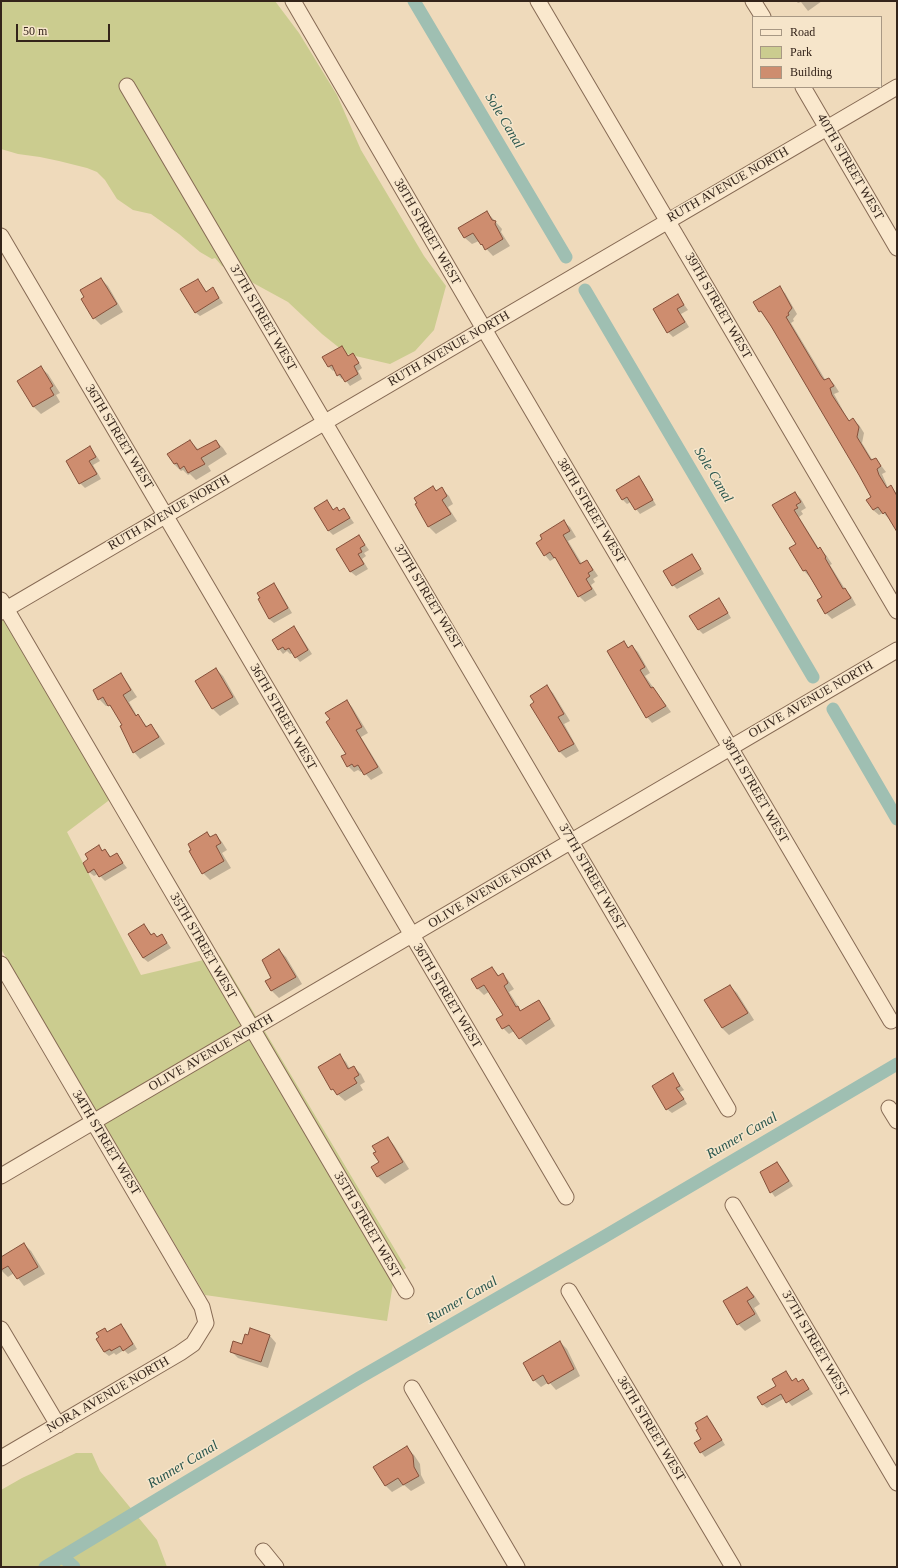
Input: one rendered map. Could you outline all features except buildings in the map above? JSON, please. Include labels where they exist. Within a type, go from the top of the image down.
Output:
[{"type":"street","name":"38TH STREET WEST","points":[[293,1],[484,330],[891,1021]]},
{"type":"street","name":"39TH STREET WEST","points":[[538,1],[897,611]]},
{"type":"street","points":[[753,1],[762,16]]},
{"type":"street","name":"37TH STREET WEST","points":[[128,86],[728,1109]]},
{"type":"street","name":"RUTH AVENUE NORTH","points":[[3,607],[484,330],[668,220],[897,87]]},
{"type":"street","name":"40TH STREET WEST","points":[[804,88],[897,248]]},
{"type":"street","name":"36TH STREET WEST","points":[[1,236],[411,936],[566,1197]]},
{"type":"street","name":"35TH STREET WEST","points":[[3,607],[406,1291]]},
{"type":"street","name":"OLIVE AVENUE NORTH","points":[[1,1176],[897,650]]},
{"type":"street","name":"34TH STREET WEST","points":[[1,964],[202,1307],[206,1323]]},
{"type":"street","points":[[889,1108],[897,1121]]},
{"type":"street","name":"37TH STREET WEST","points":[[734,1206],[897,1483]]},
{"type":"street","name":"36TH STREET WEST","points":[[569,1291],[732,1567]]},
{"type":"street","name":"NORA AVENUE NORTH","points":[[1,1458],[193,1344],[206,1323]]},
{"type":"street","points":[[1,1329],[58,1425]]},
{"type":"street","points":[[412,1388],[517,1567]]},
{"type":"street","points":[[263,1551],[276,1567]]},
{"type":"green space","points":[[1,1],[275,1],[299,33],[337,95],[361,150],[424,256],[446,286],[434,330],[415,351],[390,364],[347,354],[322,334],[288,302],[222,266],[215,258],[212,259],[200,252],[179,234],[151,214],[133,210],[117,199],[105,180],[97,172],[59,161],[18,154],[1,149]]},
{"type":"green space","points":[[1,597],[120,792],[67,832],[141,975],[220,956],[406,1268],[394,1277],[387,1321],[205,1295],[1,949]]},
{"type":"green space","points":[[76,1453],[92,1453],[100,1471],[157,1540],[167,1567],[1,1567],[1,1490],[22,1478]]},
{"type":"waterway","name":"Sole Canal","points":[[414,1],[566,257]]},
{"type":"waterway","name":"Sole Canal","points":[[585,290],[813,677]]},
{"type":"waterway","name":"Sole Canal","points":[[833,709],[897,819]]},
{"type":"waterway","name":"Runner Canal","points":[[45,1567],[359,1378],[602,1238],[897,1064]]},
{"type":"waterway","points":[[63,1557],[74,1567]]}]
